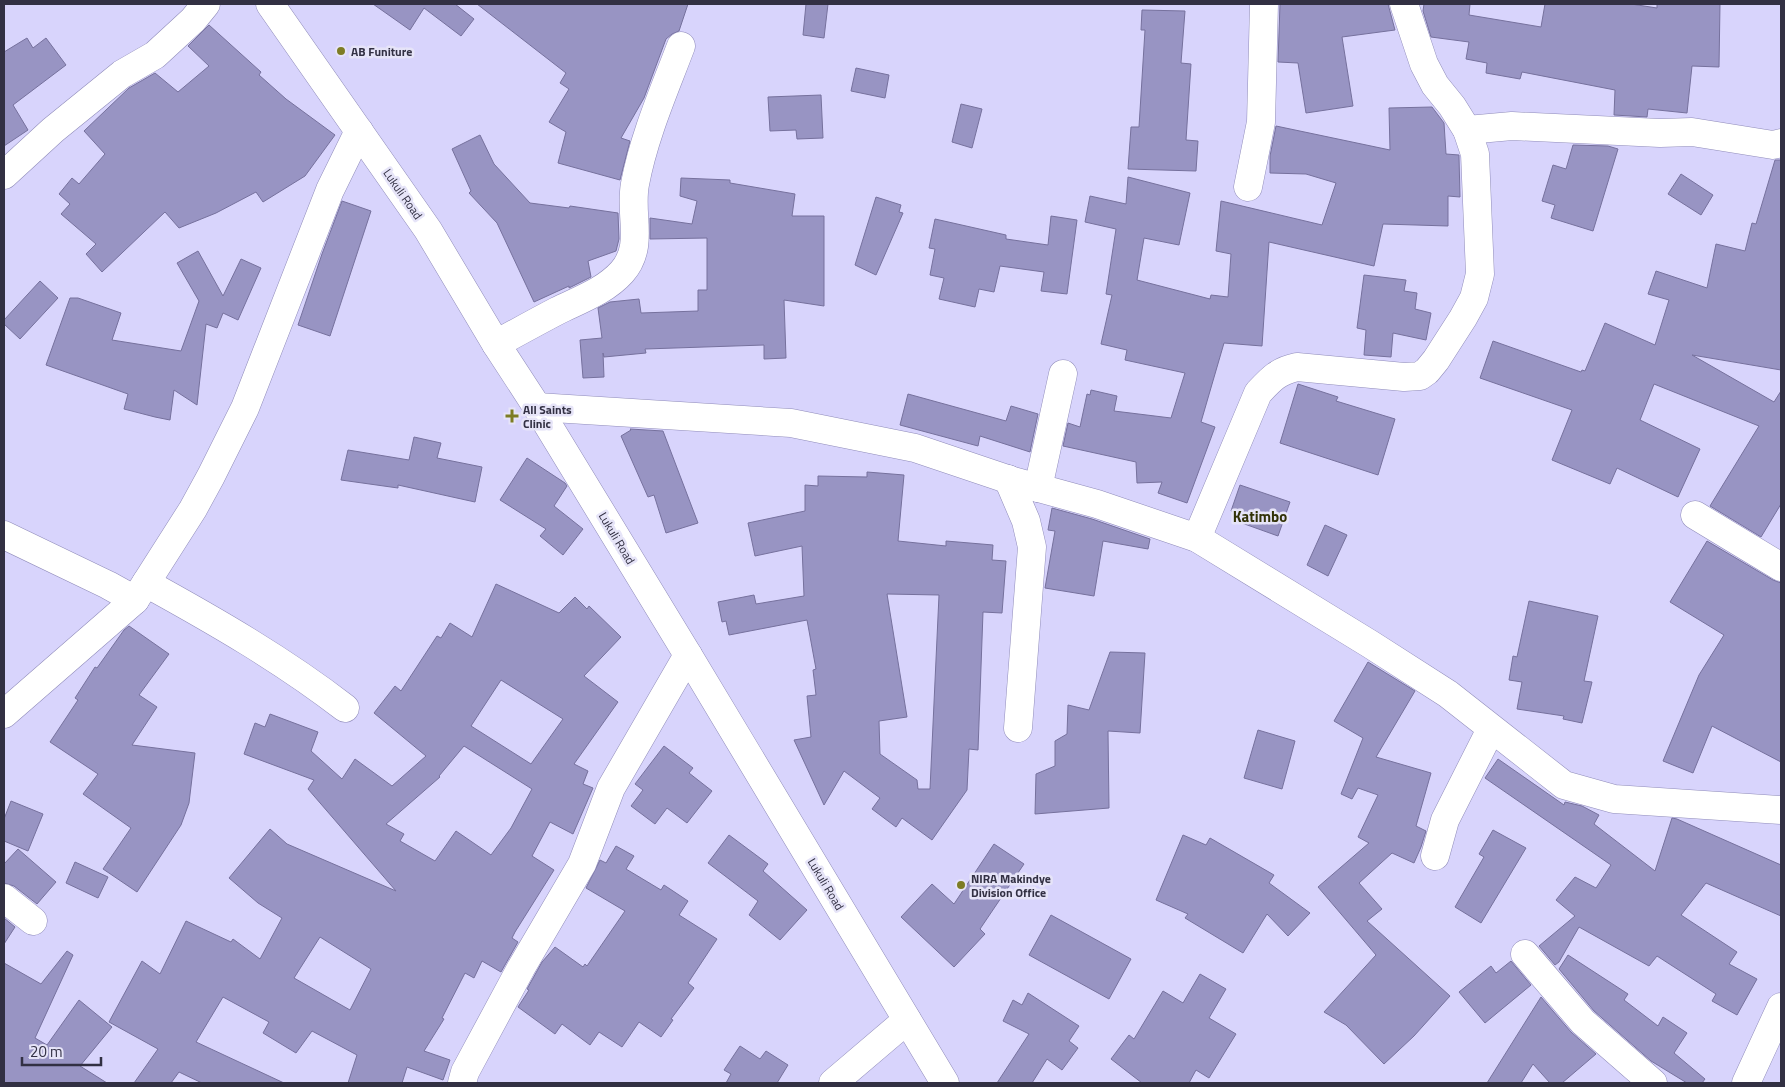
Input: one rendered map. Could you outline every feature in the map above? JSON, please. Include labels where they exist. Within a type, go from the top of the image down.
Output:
[{"type":"street","points":[[4,174],[53,130],[114,80],[155,55],[206,4]]},
{"type":"street","name":"Lukuli Road","points":[[270,4],[428,230],[688,655],[945,1083]]},
{"type":"street","points":[[1248,187],[1261,122],[1264,4]]},
{"type":"street","points":[[1197,538],[1258,393],[1272,378],[1283,370],[1297,367],[1404,377],[1420,376],[1427,372],[1436,360],[1464,318],[1474,298],[1480,274],[1475,154],[1467,130],[1452,106],[1435,85],[1424,64],[1404,4]]},
{"type":"street","points":[[496,344],[602,289],[622,272],[633,256],[636,243],[633,209],[635,185],[651,126],[681,46]]},
{"type":"street","points":[[1467,130],[1512,126],[1692,132],[1773,145],[1781,143]]},
{"type":"street","points":[[4,714],[140,591],[211,476],[245,408],[330,190],[359,131]]},
{"type":"street","points":[[1038,488],[1064,374]]},
{"type":"street","points":[[537,407],[791,423],[915,448],[1008,479],[1097,504],[1197,538],[1448,694],[1564,785],[1614,799],[1781,810]]},
{"type":"street","points":[[1008,479],[1026,521],[1032,547],[1018,728]]},
{"type":"street","points":[[1695,515],[1781,567]]},
{"type":"street","points":[[4,535],[108,585],[140,591],[207,616],[309,680],[345,708]]},
{"type":"street","points":[[462,1083],[465,1072],[512,986],[582,864],[611,788],[688,655]]},
{"type":"street","points":[[1435,856],[1445,820],[1491,728]]},
{"type":"street","points":[[4,898],[34,921]]},
{"type":"street","points":[[1525,954],[1583,1022],[1654,1083]]},
{"type":"street","points":[[1746,1083],[1781,1007]]},
{"type":"street","points":[[833,1083],[907,1020]]},
{"type":"building","points":[[373,4],[455,4],[474,19],[461,36],[424,8],[410,30]]},
{"type":"building","points":[[477,4],[688,4],[679,31],[666,39],[644,98],[621,138],[630,141],[620,180],[558,163],[566,132],[549,122],[569,89],[560,83],[566,73]]},
{"type":"building","points":[[806,4],[828,4],[824,38],[803,35]]},
{"type":"building","points":[[1280,4],[1388,4],[1395,30],[1342,37],[1353,106],[1306,113],[1298,63],[1278,62]]},
{"type":"building","points":[[1424,4],[1470,4],[1469,15],[1541,27],[1545,4],[1631,4],[1657,8],[1657,4],[1720,4],[1719,67],[1692,66],[1687,113],[1648,109],[1647,117],[1614,115],[1615,90],[1522,72],[1520,79],[1486,73],[1487,63],[1466,59],[1469,42],[1431,37],[1423,11]]},
{"type":"building","points":[[1142,10],[1185,11],[1181,63],[1191,64],[1186,140],[1198,141],[1196,171],[1128,169],[1131,127],[1139,127],[1145,30],[1141,30]]},
{"type":"building","points":[[209,25],[261,72],[259,75],[286,99],[335,135],[305,176],[263,202],[256,192],[216,213],[179,228],[165,212],[102,272],[86,254],[96,244],[61,214],[70,204],[59,194],[72,178],[79,184],[105,154],[84,131],[129,88],[155,73],[178,92],[209,66],[188,46]]},
{"type":"building","points":[[27,38],[33,48],[46,38],[66,65],[13,105],[28,130],[4,146],[4,52]]},
{"type":"building","points":[[856,68],[889,75],[885,98],[851,91]]},
{"type":"building","points":[[821,95],[823,138],[797,139],[796,130],[770,131],[768,97]]},
{"type":"building","points":[[961,104],[982,109],[972,148],[952,142]]},
{"type":"building","points":[[1432,107],[1444,123],[1446,154],[1459,155],[1460,197],[1448,196],[1448,226],[1383,224],[1374,266],[1269,242],[1262,346],[1224,343],[1201,422],[1215,427],[1187,503],[1158,493],[1162,482],[1137,483],[1136,462],[1063,446],[1068,423],[1080,427],[1087,394],[1090,395],[1091,390],[1117,396],[1114,411],[1171,418],[1185,373],[1125,360],[1127,350],[1101,344],[1112,295],[1106,294],[1116,229],[1085,222],[1090,196],[1126,204],[1128,177],[1190,193],[1179,245],[1144,238],[1137,280],[1210,299],[1211,295],[1228,297],[1231,254],[1216,251],[1221,201],[1322,225],[1336,183],[1306,174],[1270,173],[1270,156],[1276,126],[1390,150],[1389,108]]},
{"type":"building","points":[[480,135],[494,164],[530,203],[569,208],[570,206],[618,213],[619,239],[616,251],[588,261],[591,277],[534,302],[497,223],[469,193],[471,191],[452,149]]},
{"type":"building","points":[[1573,145],[1608,146],[1618,149],[1593,231],[1551,218],[1555,205],[1542,201],[1553,165],[1566,169]]},
{"type":"building","points":[[1775,160],[1781,160],[1781,370],[1692,355],[1774,402],[1781,391],[1781,504],[1761,537],[1710,506],[1759,426],[1654,384],[1640,420],[1700,449],[1678,497],[1617,468],[1610,484],[1552,460],[1572,410],[1480,378],[1493,341],[1581,372],[1582,370],[1585,371],[1605,323],[1655,345],[1669,300],[1648,294],[1656,271],[1707,288],[1716,244],[1745,251],[1752,223],[1756,224]]},
{"type":"building","points":[[1681,174],[1713,195],[1701,215],[1668,194]]},
{"type":"building","points":[[681,178],[730,180],[730,183],[795,194],[792,216],[824,216],[824,306],[784,300],[786,358],[764,359],[764,345],[645,349],[646,353],[604,357],[603,353],[604,377],[583,378],[580,340],[602,338],[598,308],[610,302],[639,299],[641,313],[698,311],[698,290],[707,290],[707,238],[650,239],[650,218],[692,224],[697,201],[680,196]]},
{"type":"building","points":[[876,197],[901,205],[899,212],[903,213],[876,275],[855,265]]},
{"type":"building","points":[[342,201],[371,211],[330,336],[298,325]]},
{"type":"building","points":[[1051,216],[1077,220],[1067,294],[1041,291],[1044,272],[1000,266],[994,292],[979,289],[975,307],[939,299],[944,278],[930,275],[935,249],[929,248],[935,219],[1006,235],[1006,239],[1048,245]]},
{"type":"building","points":[[198,251],[223,296],[241,259],[261,268],[238,320],[223,313],[217,328],[206,324],[197,405],[174,390],[170,420],[124,409],[128,394],[46,365],[70,298],[78,298],[121,313],[112,340],[181,351],[199,301],[177,263]]},
{"type":"building","points":[[1364,275],[1406,280],[1404,291],[1417,293],[1415,309],[1431,313],[1426,340],[1393,333],[1391,357],[1364,355],[1366,330],[1357,328]]},
{"type":"building","points":[[40,281],[58,298],[20,339],[4,324],[4,320]]},
{"type":"building","points":[[1298,384],[1338,397],[1336,401],[1395,419],[1378,475],[1280,443]]},
{"type":"building","points":[[908,394],[1006,421],[1011,406],[1038,414],[1030,452],[980,436],[978,446],[900,425]]},
{"type":"building","points":[[630,429],[663,431],[698,523],[666,533],[654,495],[648,497],[621,436]]},
{"type":"building","points":[[414,437],[441,443],[437,458],[482,467],[475,502],[398,485],[398,488],[341,480],[348,450],[409,460]]},
{"type":"building","points":[[527,458],[565,483],[567,486],[554,506],[583,529],[563,555],[540,536],[546,529],[500,500]]},
{"type":"building","points":[[867,472],[904,475],[898,541],[946,546],[946,541],[993,545],[992,560],[1006,561],[1002,613],[983,612],[978,750],[969,749],[967,790],[932,840],[902,818],[896,827],[872,809],[880,798],[844,771],[824,805],[794,740],[811,737],[807,696],[816,695],[813,670],[816,669],[807,620],[729,635],[726,621],[722,622],[718,602],[754,595],[756,604],[804,596],[802,546],[755,556],[748,523],[805,511],[805,485],[818,486],[818,476],[867,477]],"holes":[[[887,594],[939,595],[930,789],[918,789],[917,780],[880,754],[879,721],[907,717]]]},
{"type":"building","points":[[1240,485],[1290,502],[1278,536],[1239,522],[1242,515],[1231,511]]},
{"type":"building","points":[[1052,508],[1092,519],[1150,539],[1148,549],[1103,541],[1094,596],[1045,588],[1055,531],[1048,530]]},
{"type":"building","points":[[1325,525],[1347,535],[1328,576],[1307,565]]},
{"type":"building","points":[[1707,541],[1781,583],[1781,762],[1712,726],[1693,773],[1663,761],[1699,675],[1724,635],[1670,602]]},
{"type":"building","points":[[496,584],[559,613],[575,597],[587,609],[589,606],[621,637],[584,676],[618,702],[574,764],[588,771],[583,784],[593,788],[573,834],[550,822],[532,856],[554,870],[512,938],[518,942],[501,972],[482,961],[474,978],[465,973],[442,1018],[444,1019],[424,1051],[450,1060],[443,1080],[407,1067],[402,1083],[348,1083],[357,1055],[312,1031],[296,1053],[263,1033],[269,1022],[223,997],[196,1042],[284,1083],[202,1083],[179,1072],[171,1083],[134,1083],[158,1049],[109,1022],[142,961],[160,974],[186,921],[231,942],[233,939],[260,959],[282,918],[258,903],[229,878],[270,829],[287,844],[396,891],[308,789],[314,780],[244,754],[255,723],[265,727],[270,714],[318,732],[311,751],[342,779],[355,759],[392,786],[426,756],[374,713],[395,686],[401,691],[437,636],[441,638],[450,623],[472,637]],"holes":[[[501,680],[563,719],[531,764],[471,726]],[[464,746],[532,789],[511,828],[491,855],[456,831],[435,861],[400,841],[404,834],[386,824],[439,776]],[[320,937],[371,969],[350,1010],[294,978]]]},
{"type":"building","points":[[1529,601],[1598,616],[1584,681],[1592,682],[1582,723],[1563,719],[1564,716],[1517,709],[1522,682],[1509,680],[1513,656],[1517,657]]},
{"type":"building","points":[[129,626],[169,654],[139,695],[157,707],[132,745],[195,753],[189,803],[181,825],[137,892],[103,869],[131,828],[83,794],[98,774],[50,742],[78,700],[75,698],[95,667],[97,668],[124,630]]},
{"type":"building","points":[[1110,652],[1145,653],[1140,733],[1108,731],[1109,808],[1035,814],[1036,774],[1055,766],[1055,741],[1067,734],[1068,705],[1089,710]]},
{"type":"building","points":[[1368,662],[1415,691],[1376,757],[1431,773],[1416,826],[1426,831],[1414,863],[1392,853],[1359,883],[1382,909],[1367,921],[1450,996],[1414,1036],[1384,1064],[1346,1025],[1324,1012],[1376,955],[1318,887],[1369,843],[1358,837],[1378,795],[1358,788],[1352,799],[1341,794],[1363,738],[1334,721]]},
{"type":"building","points":[[1258,730],[1295,741],[1282,789],[1244,778]]},
{"type":"building","points":[[664,746],[693,768],[689,773],[712,791],[687,823],[667,808],[655,824],[631,806],[643,790],[635,784]]},
{"type":"building","points":[[1498,759],[1564,805],[1565,802],[1582,806],[1599,815],[1594,824],[1655,871],[1672,818],[1781,865],[1781,916],[1706,883],[1681,915],[1737,952],[1729,964],[1757,979],[1737,1015],[1712,1001],[1716,994],[1657,956],[1649,966],[1579,927],[1559,962],[1555,965],[1539,946],[1575,916],[1556,900],[1575,877],[1596,888],[1611,865],[1485,778]]},
{"type":"building","points":[[11,801],[43,814],[28,851],[4,841],[4,819]]},
{"type":"building","points":[[1493,830],[1526,848],[1481,923],[1455,907],[1484,857],[1479,854]]},
{"type":"building","points":[[729,835],[768,864],[763,871],[807,910],[780,940],[749,915],[758,901],[708,863]]},
{"type":"building","points":[[1183,835],[1206,845],[1210,838],[1274,875],[1269,883],[1310,913],[1288,936],[1267,914],[1243,953],[1185,918],[1188,914],[1156,900]]},
{"type":"building","points":[[994,844],[1024,864],[980,929],[985,934],[954,967],[901,917],[932,884],[954,904]]},
{"type":"building","points":[[616,846],[634,856],[626,869],[661,890],[664,885],[688,901],[679,915],[717,939],[688,983],[694,988],[671,1019],[673,1020],[661,1037],[639,1022],[622,1047],[599,1032],[590,1045],[562,1024],[555,1034],[518,1007],[529,990],[527,989],[542,962],[555,947],[583,967],[585,964],[587,966],[625,911],[586,888],[600,860],[606,863]]},
{"type":"building","points":[[18,849],[56,882],[37,904],[14,886],[4,883],[4,864]]},
{"type":"building","points":[[75,862],[108,877],[98,898],[66,883]]},
{"type":"building","points":[[1051,915],[1131,959],[1109,999],[1029,955]]},
{"type":"building","points":[[4,918],[15,927],[4,944]]},
{"type":"building","points":[[67,951],[73,955],[35,1038],[47,1045],[79,1000],[112,1027],[80,1066],[107,1083],[4,1083],[4,963],[41,984]]},
{"type":"building","points":[[1568,955],[1628,994],[1624,1000],[1658,1026],[1663,1017],[1687,1033],[1674,1053],[1705,1079],[1702,1083],[1687,1083],[1651,1061],[1594,1011],[1559,969]]},
{"type":"building","points":[[1511,961],[1531,985],[1485,1023],[1459,992],[1491,966],[1496,973]]},
{"type":"building","points":[[1200,974],[1226,989],[1209,1018],[1236,1034],[1209,1078],[1196,1070],[1189,1083],[1142,1083],[1111,1059],[1129,1035],[1134,1039],[1163,991],[1183,1003]]},
{"type":"building","points":[[1028,993],[1079,1026],[1069,1041],[1078,1048],[1062,1070],[1047,1059],[1032,1083],[997,1083],[1029,1034],[1003,1021],[1013,1000],[1022,1005]]},
{"type":"building","points":[[1541,997],[1571,1032],[1596,1054],[1562,1083],[1550,1083],[1533,1064],[1521,1083],[1487,1083]]},
{"type":"building","points":[[740,1046],[760,1059],[766,1051],[788,1065],[777,1083],[726,1083],[731,1074],[724,1070]]},
{"type":"place","name":"AB Funiture","points":[[341,51]]},
{"type":"place","name":"All Saints Clinic","points":[[512,416]]},
{"type":"place","name":"NIRA Makindye Division Office","points":[[961,885]]},
{"type":"district","name":"Katimbo","points":[[1260,516]]}]
